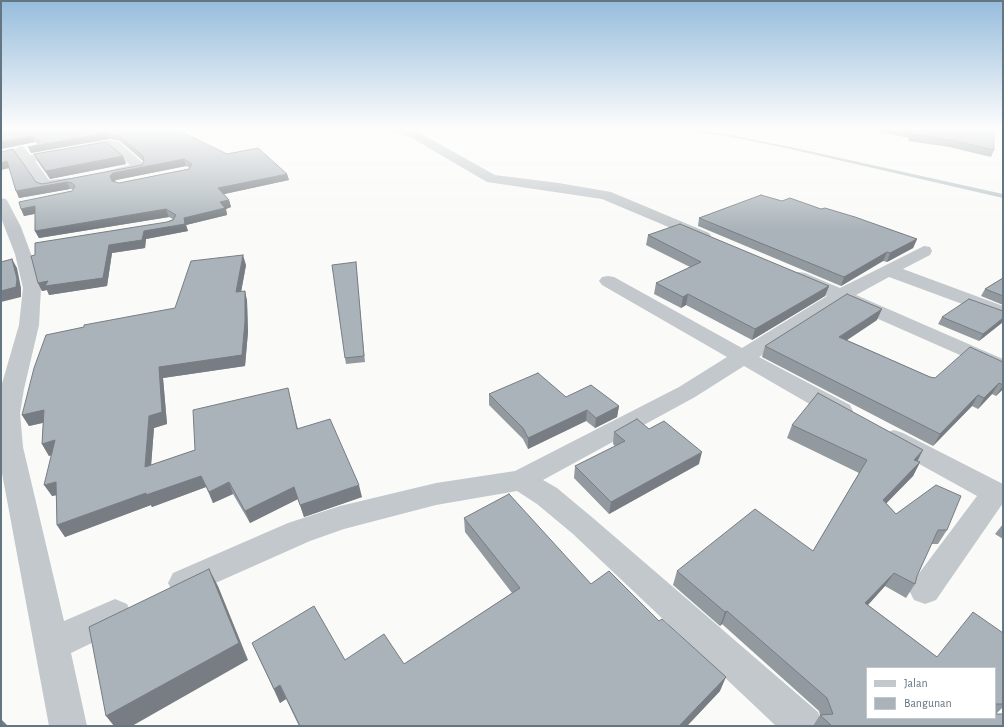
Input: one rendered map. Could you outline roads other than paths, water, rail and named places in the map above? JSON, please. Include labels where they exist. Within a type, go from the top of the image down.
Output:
[{"type":"street","points":[[25,162],[44,185],[81,186],[50,198]]},
{"type":"street","points":[[98,176],[139,167],[134,162]]},
{"type":"street","points":[[462,162],[492,179],[559,187],[606,195],[718,242]]},
{"type":"street","points":[[35,172],[50,169]]},
{"type":"street","points":[[110,186],[148,178]]},
{"type":"street","points":[[8,205],[28,247],[32,288],[28,325],[10,370],[12,390],[5,435],[10,447],[68,726]]},
{"type":"street","points":[[52,644],[299,532],[340,518],[383,506],[436,494],[521,480],[687,392],[842,295],[924,251]]},
{"type":"street","points":[[888,270],[1003,313]]},
{"type":"street","points":[[786,271],[1003,367]]},
{"type":"street","points":[[608,281],[742,357],[869,425],[999,488],[925,590]]},
{"type":"street","points":[[521,480],[546,496],[583,526],[804,726]]},
{"type":"waterway","points":[[852,162],[1003,196]]}]
